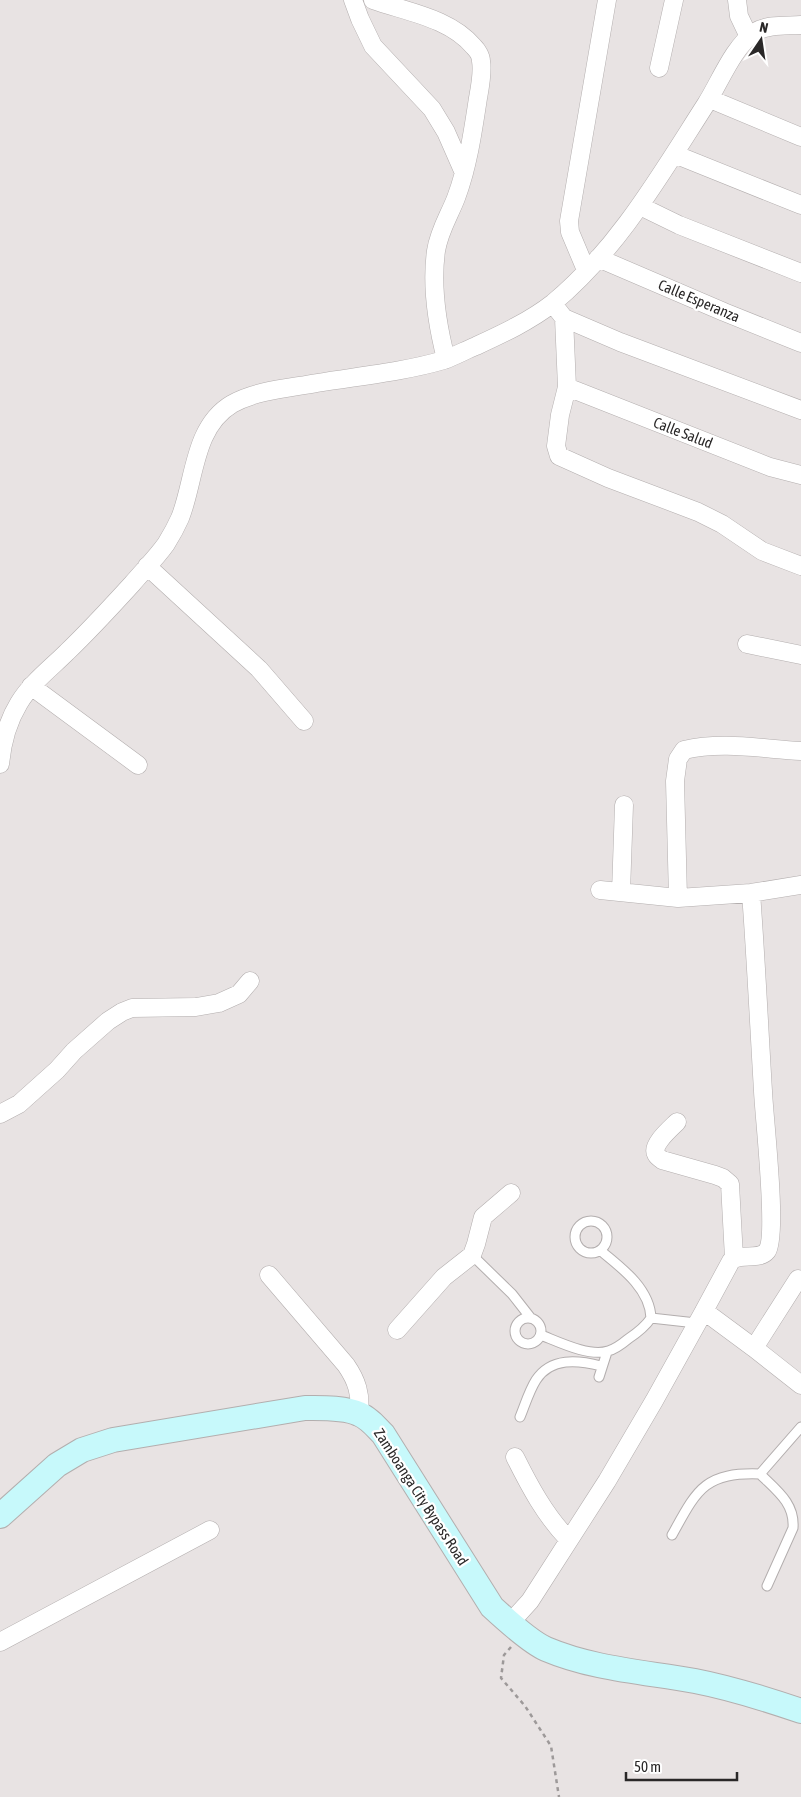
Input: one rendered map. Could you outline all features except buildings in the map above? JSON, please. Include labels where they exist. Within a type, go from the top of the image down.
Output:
[{"type":"main road","points":[[0,1516],[57,1465],[82,1450],[113,1440],[305,1408],[326,1408],[359,1413]]},
{"type":"main road","name":"Zamboanga City Bypass Road","points":[[359,1413],[383,1434],[492,1607],[516,1628],[544,1648],[583,1662],[696,1681],[752,1694],[801,1710]]},
{"type":"street","points":[[353,0],[373,46],[432,109],[446,132],[464,173]]},
{"type":"street","points":[[373,0],[451,27],[466,38],[476,49],[481,60],[480,81],[464,173],[456,198],[438,238],[436,252],[435,295],[440,334],[446,359]]},
{"type":"street","points":[[592,264],[570,232],[569,221],[607,0]]},
{"type":"street","points":[[659,68],[674,0]]},
{"type":"street","points":[[737,0],[739,16],[750,37]]},
{"type":"street","points":[[0,764],[12,716],[19,702],[31,686],[97,623],[164,547],[180,517],[200,446],[219,414],[231,404],[263,393],[398,370],[446,359],[504,333],[552,303],[592,264],[623,229],[710,99],[735,55],[750,37],[758,30],[769,27],[801,25]]},
{"type":"street","points":[[710,99],[801,137]]},
{"type":"street","points":[[674,154],[801,205]]},
{"type":"street","points":[[640,206],[679,224],[801,273]]},
{"type":"street","name":"Calle Esperanza","points":[[592,264],[724,312],[801,343]]},
{"type":"street","points":[[552,303],[564,318],[620,342],[801,410]]},
{"type":"street","points":[[564,318],[567,387],[560,415],[556,446],[559,456],[608,478],[698,512],[722,524],[762,551],[801,566]]},
{"type":"street","name":"Calle Salud","points":[[567,387],[770,467],[801,475]]},
{"type":"street","points":[[147,566],[259,669],[304,722]]},
{"type":"street","points":[[747,644],[801,654]]},
{"type":"street","points":[[31,686],[138,764]]},
{"type":"street","points":[[678,898],[675,781],[678,759],[684,750],[696,747],[724,746],[801,751]]},
{"type":"street","points":[[621,892],[624,805]]},
{"type":"street","points":[[600,890],[678,898],[751,893],[801,885]]},
{"type":"street","points":[[734,1258],[760,1255],[767,1251],[770,1241],[771,1223],[751,893]]},
{"type":"street","points":[[0,1114],[19,1104],[57,1070],[74,1051],[108,1021],[122,1012],[132,1008],[196,1007],[219,1003],[239,994],[250,981]]},
{"type":"street","points":[[516,1628],[530,1601],[645,1417],[734,1258],[730,1184],[723,1178],[662,1160],[656,1155],[657,1143],[678,1122]]},
{"type":"street","points":[[397,1330],[444,1277],[472,1255],[483,1217],[512,1193]]},
{"type":"street","points":[[269,1274],[355,1377],[359,1390],[359,1413]]},
{"type":"street","points":[[754,1348],[798,1279]]},
{"type":"street","points":[[700,1317],[754,1348],[801,1385]]},
{"type":"street","points":[[515,1457],[538,1501],[554,1524],[568,1539]]},
{"type":"street","points":[[0,1642],[210,1530]]},
{"type":"lane","points":[[541,1335],[566,1346],[593,1352],[607,1352],[636,1334],[651,1318],[648,1300],[626,1272],[600,1251]]},
{"type":"lane","points":[[472,1255],[512,1294],[530,1317]]},
{"type":"lane","points":[[530,1317],[536,1319],[540,1324],[541,1335],[536,1342],[524,1343],[518,1340],[515,1334],[515,1327],[523,1318],[530,1317]]},
{"type":"lane","points":[[651,1318],[700,1317]]},
{"type":"lane","points":[[599,1377],[607,1352]]},
{"type":"lane","points":[[520,1417],[536,1380],[549,1368],[560,1362],[590,1363],[601,1366]]},
{"type":"lane","points":[[672,1535],[696,1496],[709,1482],[729,1475],[760,1474],[801,1427]]},
{"type":"lane","points":[[760,1474],[786,1501],[793,1512],[794,1520],[793,1528],[767,1586]]},
{"type":"path","points":[[516,1628],[504,1655],[501,1678],[525,1706],[551,1746],[558,1797]]}]
